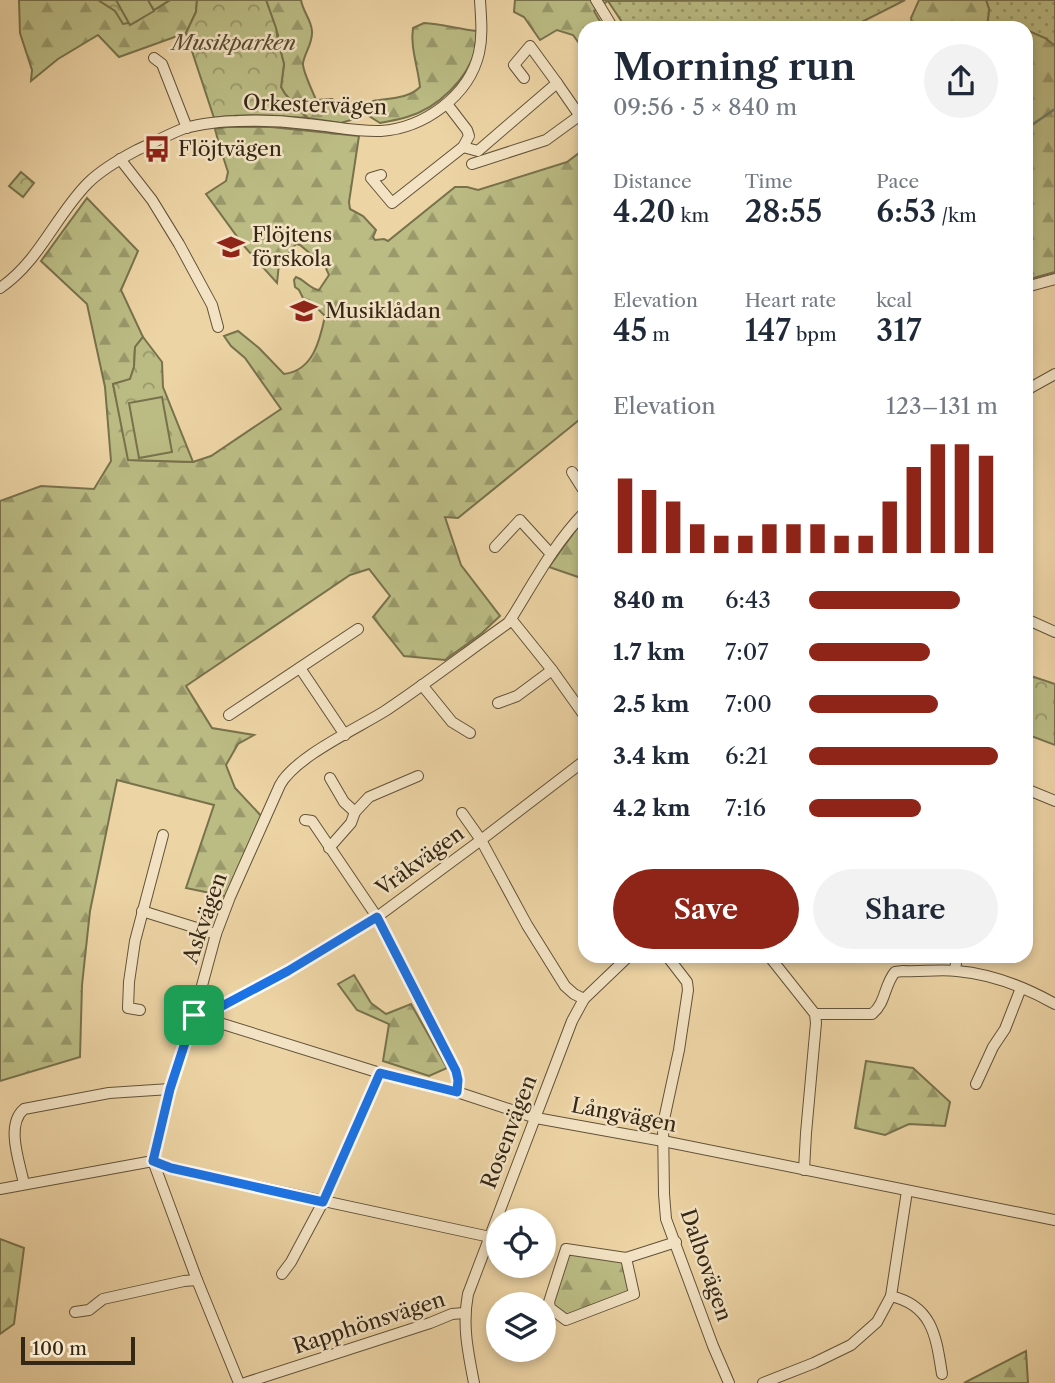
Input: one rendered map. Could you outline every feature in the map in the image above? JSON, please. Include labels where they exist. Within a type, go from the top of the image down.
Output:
[{"type":"street","name":"Orkestervägen","points":[[0,288],[12,280],[34,256],[89,182],[120,159],[187,128],[234,121],[272,120],[382,131],[418,122],[447,104],[468,79],[478,55],[482,29],[480,0]]},
{"type":"street","points":[[596,0],[609,21]]},
{"type":"street","points":[[524,78],[514,65],[530,46],[578,113]]},
{"type":"street","points":[[154,58],[162,64],[187,128]]},
{"type":"street","points":[[463,147],[478,151],[557,83]]},
{"type":"street","points":[[381,175],[370,178],[392,203],[463,147],[469,136],[467,130],[447,104]]},
{"type":"street","points":[[472,164],[546,140],[578,121]]},
{"type":"street","points":[[120,159],[152,200],[179,244],[212,305],[218,327]]},
{"type":"street","points":[[1033,285],[1055,279]]},
{"type":"street","points":[[1033,386],[1055,374]]},
{"type":"street","points":[[572,472],[578,482]]},
{"type":"street","points":[[495,547],[520,520],[551,554]]},
{"type":"street","points":[[578,520],[551,554],[511,619],[578,707]]},
{"type":"street","name":"Askvägen","points":[[153,1161],[170,1089],[216,934],[283,779],[307,758],[422,685],[511,619]]},
{"type":"street","points":[[1033,622],[1055,632]]},
{"type":"street","points":[[229,715],[358,629]]},
{"type":"street","points":[[300,667],[345,735]]},
{"type":"street","points":[[498,703],[517,696],[552,670]]},
{"type":"street","points":[[422,685],[452,722],[470,733]]},
{"type":"street","name":"Vråkvägen","points":[[194,1015],[209,1013],[288,971],[377,917],[578,766]]},
{"type":"street","points":[[329,848],[369,797],[418,776]]},
{"type":"street","points":[[330,778],[344,802],[355,812]]},
{"type":"street","points":[[1033,792],[1055,801]]},
{"type":"street","points":[[462,813],[481,840],[527,925],[565,986],[584,999]]},
{"type":"street","points":[[305,820],[312,821],[377,917],[456,1071],[457,1092]]},
{"type":"street","points":[[140,1010],[128,1008],[129,982],[135,941],[163,835]]},
{"type":"street","points":[[142,911],[216,934]]},
{"type":"street","name":"Rosenvägen","points":[[501,1208],[572,1021],[584,999],[622,963]]},
{"type":"street","name":"Dalbovägen","points":[[672,963],[687,982],[688,990],[679,1050],[663,1124],[667,1219],[729,1383]]},
{"type":"street","points":[[775,963],[815,1014],[804,1170]]},
{"type":"street","points":[[955,970],[956,963]]},
{"type":"street","points":[[815,1014],[872,1014],[882,1003],[891,976],[895,972],[955,970],[987,975],[1055,1004]]},
{"type":"street","points":[[976,1084],[993,1047],[1005,1029],[1021,988]]},
{"type":"street","name":"Långvägen","points":[[194,1015],[380,1073],[457,1092],[536,1118],[1055,1220]]},
{"type":"street","points":[[282,1274],[292,1262],[323,1202],[380,1073]]},
{"type":"street","points":[[24,1184],[14,1126],[17,1114],[24,1109],[109,1093],[170,1089]]},
{"type":"street","points":[[153,1161],[239,1383]]},
{"type":"street","points":[[0,1189],[153,1161],[171,1168],[486,1236]]},
{"type":"street","points":[[763,1383],[851,1345],[877,1322],[891,1296],[907,1191]]},
{"type":"street","points":[[626,1258],[634,1294],[566,1320],[550,1308],[549,1302],[566,1249],[626,1258],[676,1242]]},
{"type":"street","name":"Rosenvägen","points":[[474,1383],[464,1314],[468,1294],[486,1247]]},
{"type":"street","points":[[75,1312],[89,1310],[103,1299],[197,1280]]},
{"type":"street","points":[[891,1296],[917,1307],[932,1325],[942,1374]]},
{"type":"street","name":"Rapphönsvägen","points":[[245,1383],[452,1314],[464,1314]]},
{"type":"green space","points":[[19,0],[98,0],[135,22],[170,0],[197,0],[196,12],[186,33],[119,57],[98,35],[58,59],[31,81],[32,70],[20,33]]},
{"type":"green space","points":[[98,0],[170,0],[135,22],[123,24],[115,11]]},
{"type":"green space","points":[[116,0],[148,0],[154,11],[130,25]]},
{"type":"green space","name":"Musikparken","points":[[197,0],[266,0],[284,64],[281,87],[307,118],[249,115],[214,118],[186,33],[196,12]]},
{"type":"green space","points":[[266,0],[301,0],[312,31],[303,66],[316,100],[333,99],[351,111],[354,119],[341,123],[308,118],[285,94],[281,87],[284,64]]},
{"type":"green space","points":[[515,0],[609,0],[594,11],[600,21],[578,21],[578,42],[573,35],[557,30],[540,40],[524,17],[514,12]]},
{"type":"green space","points":[[905,0],[864,21],[621,21],[608,1]]},
{"type":"green space","points":[[919,0],[986,0],[989,9],[988,21],[912,21]]},
{"type":"green space","points":[[986,0],[1055,0],[1055,46],[1033,33],[1033,21],[988,21],[989,9]]},
{"type":"green space","points":[[424,23],[477,31],[472,59],[459,81],[430,107],[407,117],[380,123],[369,116],[373,101],[404,96],[420,87],[412,35],[413,28]]},
{"type":"green space","points":[[1033,33],[1055,46],[1055,272],[1033,278]]},
{"type":"green space","points":[[271,127],[359,136],[350,209],[363,216],[376,230],[373,237],[375,240],[388,241],[455,187],[478,190],[567,162],[578,154],[578,421],[458,518],[445,517],[461,565],[500,616],[445,660],[404,656],[373,617],[390,596],[369,569],[350,575],[186,686],[212,728],[254,735],[238,744],[226,765],[235,788],[265,820],[230,897],[186,888],[214,805],[117,780],[90,911],[82,985],[80,1057],[0,1081],[0,501],[41,486],[94,489],[111,461],[105,387],[87,304],[41,261],[87,198],[138,251],[121,290],[143,337],[135,347],[130,380],[113,384],[129,460],[193,462],[211,456],[281,409],[245,358],[224,336],[238,331],[284,374],[294,372],[308,361],[321,335],[325,316],[309,300],[303,298],[295,287],[294,280],[296,277],[319,290],[329,275],[325,266],[296,244],[279,264],[277,283],[244,246],[206,194],[226,181],[228,172],[215,129]]},
{"type":"green space","points":[[21,172],[34,183],[23,197],[9,186]]},
{"type":"green space","points":[[143,337],[162,362],[163,387],[193,462],[128,460],[113,384],[130,379],[135,347]]},
{"type":"green space","points":[[162,397],[172,452],[139,458],[129,403]]},
{"type":"green space","points":[[578,527],[578,577],[549,567]]},
{"type":"green space","points":[[1033,677],[1055,684],[1055,745],[1033,737]]},
{"type":"green space","points":[[354,975],[371,1003],[386,1014],[411,1004],[447,1068],[429,1076],[383,1061],[389,1024],[357,1010],[338,984]]},
{"type":"green space","points":[[866,1061],[913,1068],[950,1102],[945,1126],[909,1124],[885,1135],[855,1128]]},
{"type":"green space","points":[[0,1239],[24,1248],[14,1324],[0,1334]]},
{"type":"green space","points":[[566,1249],[626,1258],[634,1294],[566,1320],[556,1312],[554,1292]]},
{"type":"green space","points":[[1026,1351],[1028,1383],[964,1383]]},
{"type":"waterway","points":[[1033,124],[1055,109]]},
{"type":"place","name":"Flöjtvägen","points":[[157,149]]},
{"type":"place","name":"Flöjtens förskola","points":[[231,247]]},
{"type":"place","name":"Musiklådan","points":[[304,311]]},
{"type":"route","points":[[377,917],[456,1071],[457,1092],[380,1073],[323,1202],[171,1168],[153,1161],[170,1089],[194,1015],[209,1013],[288,971],[377,917]]}]
